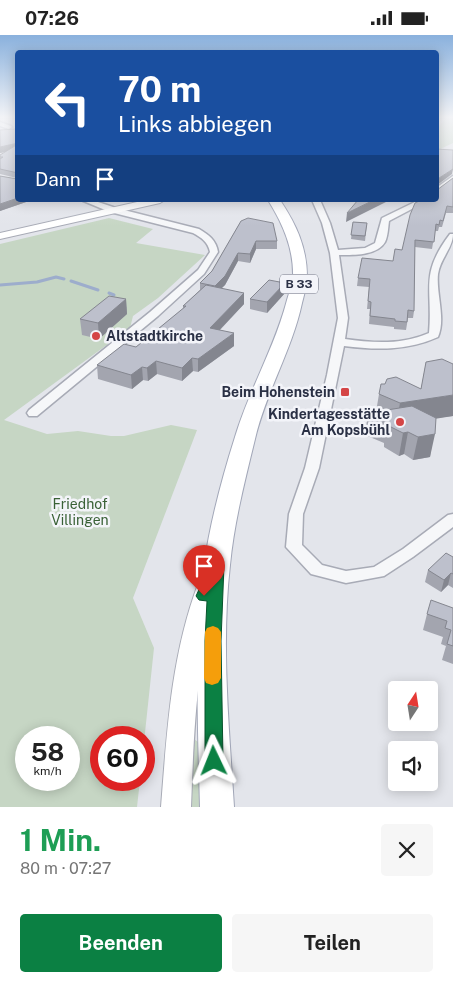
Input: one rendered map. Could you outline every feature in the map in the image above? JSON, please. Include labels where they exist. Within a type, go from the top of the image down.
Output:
[{"type":"main road","name":"B 33","points":[[216,807],[212,693],[213,624],[217,565],[234,479],[257,401],[290,320],[300,278],[298,254],[293,233],[275,202]]},
{"type":"street","points":[[439,190],[453,178]]},
{"type":"street","points":[[33,413],[154,314],[201,272],[214,251],[213,245],[206,237],[196,231],[114,210],[92,202]]},
{"type":"street","points":[[0,236],[145,202]]},
{"type":"street","points":[[126,207],[150,202]]},
{"type":"street","points":[[317,202],[326,223],[334,253],[343,318],[312,468],[296,514],[294,547],[317,570],[346,577],[378,572],[408,553],[453,519]]},
{"type":"street","points":[[334,253],[359,251],[375,247],[381,241],[385,220],[421,202]]},
{"type":"street","points":[[339,343],[392,345],[419,343],[434,335],[432,295],[434,267],[444,246],[453,236]]},
{"type":"street","points":[[176,807],[188,659],[198,611],[217,565]]},
{"type":"green space","name":"Friedhof Villingen","points":[[109,218],[153,229],[136,243],[205,255],[158,298],[133,316],[130,328],[4,420],[47,434],[78,431],[124,436],[171,425],[197,430],[133,598],[154,648],[146,726],[90,726],[90,791],[139,791],[137,807],[0,807],[0,244]]},
{"type":"green space","points":[[194,739],[198,742],[200,807],[186,807]]},
{"type":"building","points":[[15,154],[15,172],[0,169],[0,159],[3,157],[0,157],[0,155]]},
{"type":"building","points":[[439,154],[453,154],[453,169],[439,178]]},
{"type":"building","points":[[0,176],[15,179],[15,199],[0,204]]},
{"type":"building","points":[[453,178],[453,207],[447,206],[443,221],[440,220],[439,225],[436,224],[434,242],[415,240],[414,311],[408,310],[407,322],[370,316],[371,302],[368,301],[370,279],[358,278],[362,258],[393,261],[395,249],[402,250],[410,215],[415,203],[439,202],[439,188]]},
{"type":"building","points":[[356,202],[370,202],[347,213]]},
{"type":"building","points":[[248,218],[273,223],[277,241],[256,241],[250,254],[238,253],[225,276],[215,286],[200,283],[212,271],[241,221]]},
{"type":"building","points":[[353,222],[367,223],[365,236],[351,235]]},
{"type":"building","points":[[269,280],[285,283],[267,302],[250,299]]},
{"type":"building","points":[[206,285],[244,293],[210,328],[234,333],[198,359],[192,358],[182,368],[156,361],[147,368],[142,367],[131,375],[97,365],[124,344],[136,347],[186,306],[183,306]]},
{"type":"building","points":[[109,296],[126,299],[98,323],[80,319]]},
{"type":"building","points":[[442,359],[453,364],[453,395],[400,403],[379,394],[381,384],[385,384],[387,379],[396,377],[421,389],[426,362]]},
{"type":"building","points":[[412,406],[436,418],[435,434],[418,437],[408,432],[403,433],[387,425],[387,421],[368,413]]},
{"type":"building","points":[[446,553],[453,557],[453,574],[451,573],[444,580],[428,570]]},
{"type":"building","points":[[431,600],[453,608],[453,646],[447,644],[451,630],[445,628],[447,621],[427,614]]},
{"type":"waterway","points":[[0,285],[37,282],[56,277],[64,279]]},
{"type":"waterway","points":[[71,281],[98,290]]},
{"type":"waterway","points":[[109,293],[114,295]]},
{"type":"slow traffic","points":[[212,678],[213,632]]},
{"type":"place","name":"Altstadtkirche","points":[[96,336]]},
{"type":"place","name":"Beim Hohenstein","points":[[345,392]]},
{"type":"place","name":"Kindertagesstätte Am Kopsbühl","points":[[400,422]]},
{"type":"route","points":[[204,596],[217,565],[213,624],[212,693],[214,761]]}]
